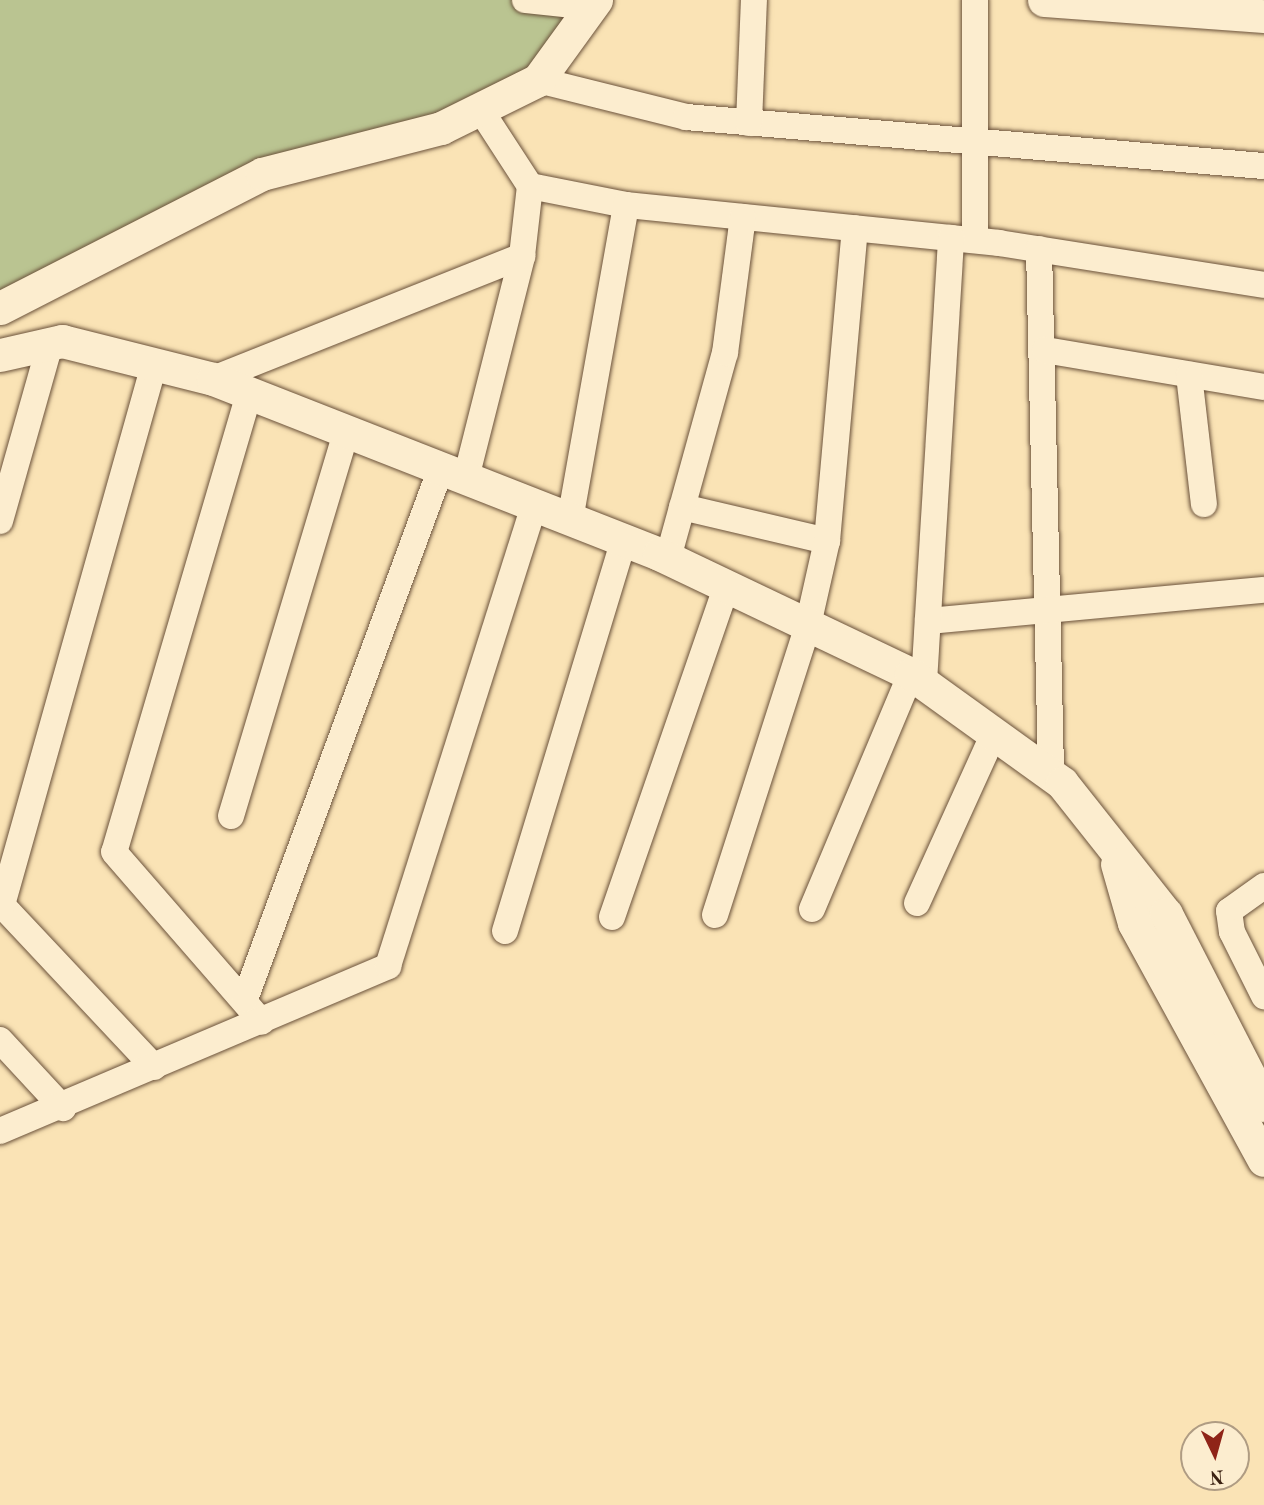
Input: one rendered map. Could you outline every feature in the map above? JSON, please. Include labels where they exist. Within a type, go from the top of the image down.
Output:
[{"type":"street","points":[[525,0],[594,4]]},
{"type":"street","points":[[749,123],[754,0]]},
{"type":"street","points":[[812,909],[917,678],[928,621],[963,239],[975,142],[975,0]]},
{"type":"street","points":[[1044,0],[1171,5],[1264,16]]},
{"type":"street","points":[[0,308],[262,174],[441,128],[538,80],[594,4]]},
{"type":"street","points":[[538,80],[686,117],[1264,166]]},
{"type":"street","points":[[246,999],[454,473],[522,256],[530,186],[480,108]]},
{"type":"street","points":[[530,186],[626,205],[963,239],[1264,285]]},
{"type":"street","points":[[570,520],[626,205]]},
{"type":"street","points":[[668,558],[725,353],[743,217]]},
{"type":"street","points":[[715,915],[808,625],[828,541],[855,229]]},
{"type":"street","points":[[1038,249],[1045,350],[1051,610],[1051,770]]},
{"type":"street","points":[[213,379],[522,256]]},
{"type":"street","points":[[0,521],[50,344]]},
{"type":"street","points":[[0,355],[50,344],[213,379],[347,429],[668,558],[917,678],[1051,770],[1166,914],[1264,1105]]},
{"type":"street","points":[[1045,350],[1264,387]]},
{"type":"street","points":[[154,365],[1,906],[154,1068]]},
{"type":"street","points":[[1189,374],[1204,504]]},
{"type":"street","points":[[249,394],[114,852],[246,999],[262,1022]]},
{"type":"street","points":[[231,816],[347,429]]},
{"type":"street","points":[[0,1131],[63,1108],[388,967],[534,506]]},
{"type":"street","points":[[682,508],[828,541]]},
{"type":"street","points":[[505,931],[624,540]]},
{"type":"street","points":[[612,917],[727,585]]},
{"type":"street","points":[[928,621],[1264,590]]},
{"type":"street","points":[[917,902],[994,733]]},
{"type":"street","points":[[1112,848],[1134,923],[1264,1160]]},
{"type":"street","points":[[1264,886],[1229,911],[1232,932],[1264,996]]},
{"type":"street","points":[[0,1040],[63,1108]]},
{"type":"green space","points":[[0,0],[527,0],[590,7],[537,80],[261,174],[0,307]]}]
